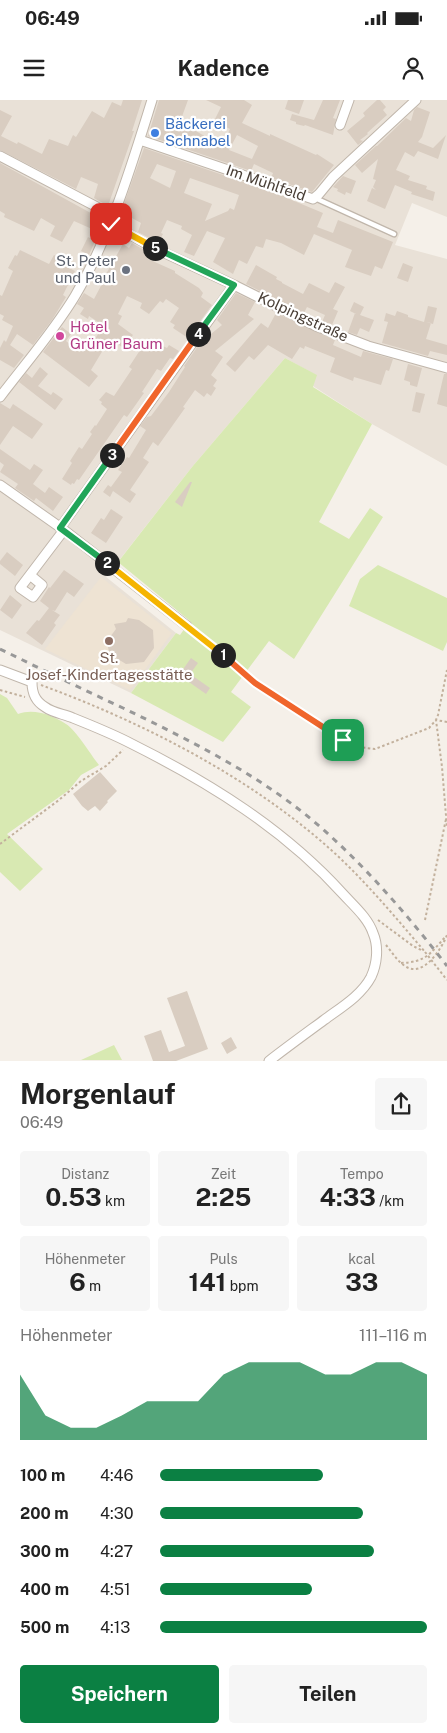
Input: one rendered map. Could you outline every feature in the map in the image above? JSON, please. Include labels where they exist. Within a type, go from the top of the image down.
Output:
[{"type":"street","points":[[0,397],[69,306],[89,271],[112,220],[152,100]]},
{"type":"street","points":[[340,125],[349,100]]},
{"type":"street","name":"Im Mühlfeld","points":[[140,140],[310,199],[315,198],[330,180],[416,100]]},
{"type":"street","name":"Kolpingstraße","points":[[0,156],[112,220],[154,248],[297,317],[368,346],[447,368]]},
{"type":"street","points":[[30,575],[234,285]]},
{"type":"street","points":[[0,485],[62,529],[187,626]]},
{"type":"street","points":[[0,670],[32,682],[33,694],[48,710],[71,717],[130,743],[201,781],[243,807],[268,825],[324,874],[359,912],[374,934],[376,948],[374,968],[371,976],[362,990],[353,999],[269,1060]]},
{"type":"lane","points":[[315,198],[394,234]]},
{"type":"path","points":[[187,626],[255,683],[343,740],[358,747],[375,749],[429,728],[436,720]]},
{"type":"path","points":[[447,670],[436,720],[447,828]]},
{"type":"path","points":[[0,690],[37,700]]},
{"type":"path","points":[[436,720],[447,722]]},
{"type":"path","points":[[0,844],[69,793],[81,781],[111,762],[130,743]]},
{"type":"path","points":[[425,920],[447,812]]},
{"type":"path","points":[[359,912],[372,916],[413,946],[425,952],[447,980]]},
{"type":"path","points":[[374,934],[381,938],[405,967],[410,968],[420,967],[429,963],[440,951],[447,935]]},
{"type":"path","points":[[401,963],[417,962],[423,959],[447,935]]},
{"type":"shaded area","points":[[0,100],[447,100],[447,217],[412,203],[395,245],[447,259],[447,466],[372,424],[313,386],[316,375],[285,358],[192,467],[106,577],[176,633],[131,693],[0,630]]},
{"type":"shaded area","name":"St. Josef-Kindertagesstätte","points":[[101,577],[172,633],[130,690],[45,649]]},
{"type":"green space","points":[[285,358],[317,375],[313,387],[372,424],[319,522],[349,539],[370,508],[383,517],[294,659],[269,641],[231,692],[251,707],[223,742],[131,693],[176,633],[180,635],[190,621],[118,562],[192,467]]},
{"type":"green space","points":[[378,565],[447,598],[447,642],[443,651],[349,606],[360,579]]},
{"type":"green space","points":[[0,694],[7,698],[18,714],[24,712],[43,713],[66,724],[79,737],[99,765],[81,775],[69,790],[7,834],[43,869],[20,891],[0,872]]},
{"type":"green space","points":[[114,1045],[122,1060],[81,1060]]},
{"type":"building","points":[[123,100],[142,100],[132,131],[134,131],[108,206],[94,198],[98,184],[81,177],[76,189],[0,150],[0,110],[12,116],[1,136],[42,154],[49,139],[68,146],[73,135],[76,137],[92,111],[104,118],[112,102],[121,106]]},
{"type":"building","points":[[159,100],[188,100],[180,122],[222,146],[230,129],[214,121],[221,107],[206,100],[244,100],[252,105],[242,123],[317,154],[334,165],[312,192],[271,178],[273,173],[254,164],[251,171],[148,136]],"holes":[[[237,135],[258,146],[252,159],[229,150]]]},
{"type":"building","points":[[288,100],[304,100],[299,114],[285,109]]},
{"type":"building","points":[[323,100],[340,100],[333,118],[336,119],[333,135],[305,125],[296,124],[296,122],[290,120],[292,114],[314,120]]},
{"type":"building","points":[[377,100],[380,100],[386,107],[383,110],[387,115],[360,140],[363,141],[358,145],[347,131],[365,116],[363,113]]},
{"type":"building","points":[[417,107],[430,112],[422,137],[418,142],[433,148],[446,135],[438,159],[418,151],[414,157],[405,152],[396,170],[410,176],[408,180],[427,186],[426,189],[435,192],[433,201],[411,194],[412,192],[395,185],[385,209],[367,201],[372,188],[376,190],[373,187],[376,180],[373,179],[378,159],[362,173],[355,165],[406,118],[411,121],[414,110]]},
{"type":"building","points":[[144,148],[290,198],[287,198],[323,213],[317,227],[333,233],[338,220],[393,242],[382,269],[375,266],[371,276],[345,267],[352,250],[314,234],[304,255],[281,243],[266,239],[263,248],[256,246],[247,264],[239,260],[233,274],[213,262],[225,238],[207,231],[194,256],[184,252],[192,235],[181,229],[182,226],[167,220],[158,243],[138,232],[141,223],[121,212]],"holes":[[[157,164],[176,171],[170,188],[150,178]],[[190,178],[239,195],[234,210],[230,208],[228,211],[205,221],[212,204],[184,193]]]},
{"type":"building","points":[[0,163],[98,217],[92,229],[74,221],[62,242],[50,236],[55,226],[41,218],[34,231],[4,217],[5,214],[0,211]]},
{"type":"building","points":[[343,176],[356,181],[351,194],[346,192],[345,195],[333,187]]},
{"type":"building","points":[[88,237],[95,241],[89,255],[81,251]]},
{"type":"building","points":[[132,243],[146,251],[148,259],[175,271],[175,273],[199,288],[203,293],[201,297],[212,305],[188,338],[173,328],[175,325],[170,322],[179,308],[166,299],[163,303],[160,301],[149,314],[140,308],[142,303],[127,296],[118,314],[122,316],[118,324],[133,335],[123,348],[113,340],[108,346],[106,345],[91,370],[98,376],[89,387],[43,352],[62,327],[71,334],[66,341],[80,352],[86,341],[91,344],[104,326],[89,316],[88,319],[80,314],[84,308],[77,304],[84,293],[94,299],[123,244],[129,248]]},
{"type":"building","points":[[20,250],[49,264],[54,255],[60,258],[59,263],[75,271],[63,295],[66,297],[33,345],[17,334],[10,345],[24,355],[14,368],[0,360],[0,348],[4,340],[6,342],[13,326],[2,320],[4,316],[0,314],[0,295],[2,296],[13,271],[8,268]]},
{"type":"building","points":[[403,263],[413,267],[408,282],[397,278]]},
{"type":"building","points":[[256,265],[277,277],[276,279],[282,283],[303,294],[309,283],[329,293],[335,282],[345,287],[333,309],[338,311],[332,325],[322,322],[325,315],[307,307],[304,313],[246,284]]},
{"type":"building","points":[[236,293],[255,302],[248,315],[254,319],[215,351],[223,357],[211,375],[217,380],[213,386],[216,388],[211,396],[207,393],[204,397],[195,390],[183,407],[185,408],[158,446],[153,442],[143,458],[149,462],[130,490],[136,494],[130,503],[113,491],[110,497],[103,492],[108,485],[111,487],[122,472],[118,470],[127,457],[129,458],[146,430],[140,426],[147,417],[151,416],[169,392],[200,343],[222,325],[217,320]]},
{"type":"building","points":[[354,302],[364,307],[360,315],[374,320],[369,332],[360,328],[357,335],[348,332],[355,313],[350,311]]},
{"type":"building","points":[[428,306],[437,308],[433,324],[431,323],[426,339],[447,345],[447,355],[430,351],[428,356],[382,343],[388,322],[384,321],[386,313],[395,316],[397,311],[424,322]]},
{"type":"building","points":[[276,313],[335,340],[333,345],[361,357],[363,351],[393,359],[389,371],[386,370],[381,385],[354,377],[353,381],[330,372],[335,358],[305,346],[304,349],[300,347],[292,359],[268,345],[254,360],[249,356],[235,372],[226,364],[261,323],[268,328]]},
{"type":"building","points":[[148,338],[162,348],[163,346],[167,348],[169,345],[179,351],[173,359],[170,358],[161,371],[157,369],[142,392],[144,393],[127,417],[124,415],[79,480],[77,479],[71,485],[62,479],[79,447],[82,449],[92,434],[90,432],[107,409],[99,400],[106,392],[114,396],[132,369],[129,367]]},
{"type":"building","points":[[408,364],[422,368],[417,387],[410,385],[410,382],[404,380]]},
{"type":"building","points":[[40,367],[48,374],[38,386],[51,395],[53,392],[63,399],[55,410],[19,382],[26,373],[32,378]]},
{"type":"building","points":[[444,374],[447,374],[447,407],[437,404]]},
{"type":"building","points":[[416,392],[425,394],[420,413],[412,411]]},
{"type":"building","points":[[0,403],[10,409],[13,404],[43,424],[32,439],[13,426],[0,445]]},
{"type":"building","points":[[0,449],[30,470],[34,464],[43,470],[33,484],[45,493],[49,487],[63,497],[53,511],[36,498],[34,501],[15,488],[18,484],[0,472],[4,465],[0,462]]},
{"type":"building","points":[[190,482],[192,482],[182,507],[175,502]]},
{"type":"building","points":[[111,509],[123,517],[106,543],[91,533],[101,518],[104,520]]},
{"type":"building","points":[[7,552],[23,565],[15,576],[0,564],[0,561]]},
{"type":"building","points":[[64,570],[84,584],[74,597],[67,592],[55,611],[52,610],[60,615],[54,623],[56,625],[42,645],[26,633],[49,608],[40,601]]},
{"type":"building","points":[[10,595],[22,605],[12,619],[0,610]]},
{"type":"building","points":[[128,618],[139,620],[153,630],[154,648],[144,662],[126,664],[110,656],[107,643],[111,643],[110,637],[116,629],[114,624],[126,622]]},
{"type":"building","points":[[191,658],[198,663],[190,674],[210,688],[206,694],[179,675]]},
{"type":"building","points":[[100,772],[117,791],[100,811],[95,806],[88,811],[73,794]]},
{"type":"building","points":[[187,991],[208,1049],[176,1061],[153,1061],[144,1036],[161,1030],[169,1052],[185,1046],[167,998]]},
{"type":"building","points":[[231,1037],[237,1048],[227,1054],[221,1043]]},
{"type":"railway","points":[[0,649],[148,720],[220,758],[267,786],[330,835],[366,870],[447,966]]},
{"type":"place","name":"Bäckerei Schnabel","points":[[155,133]]},
{"type":"place","name":"St. Peter und Paul","points":[[126,270]]},
{"type":"place","name":"Hotel Grüner Baum","points":[[60,336]]},
{"type":"place","name":"St. Josef-Kindertagesstätte","points":[[109,641]]},
{"type":"route","points":[[111,224],[154,248],[234,285],[60,528],[99,556],[255,683],[343,740]]}]
